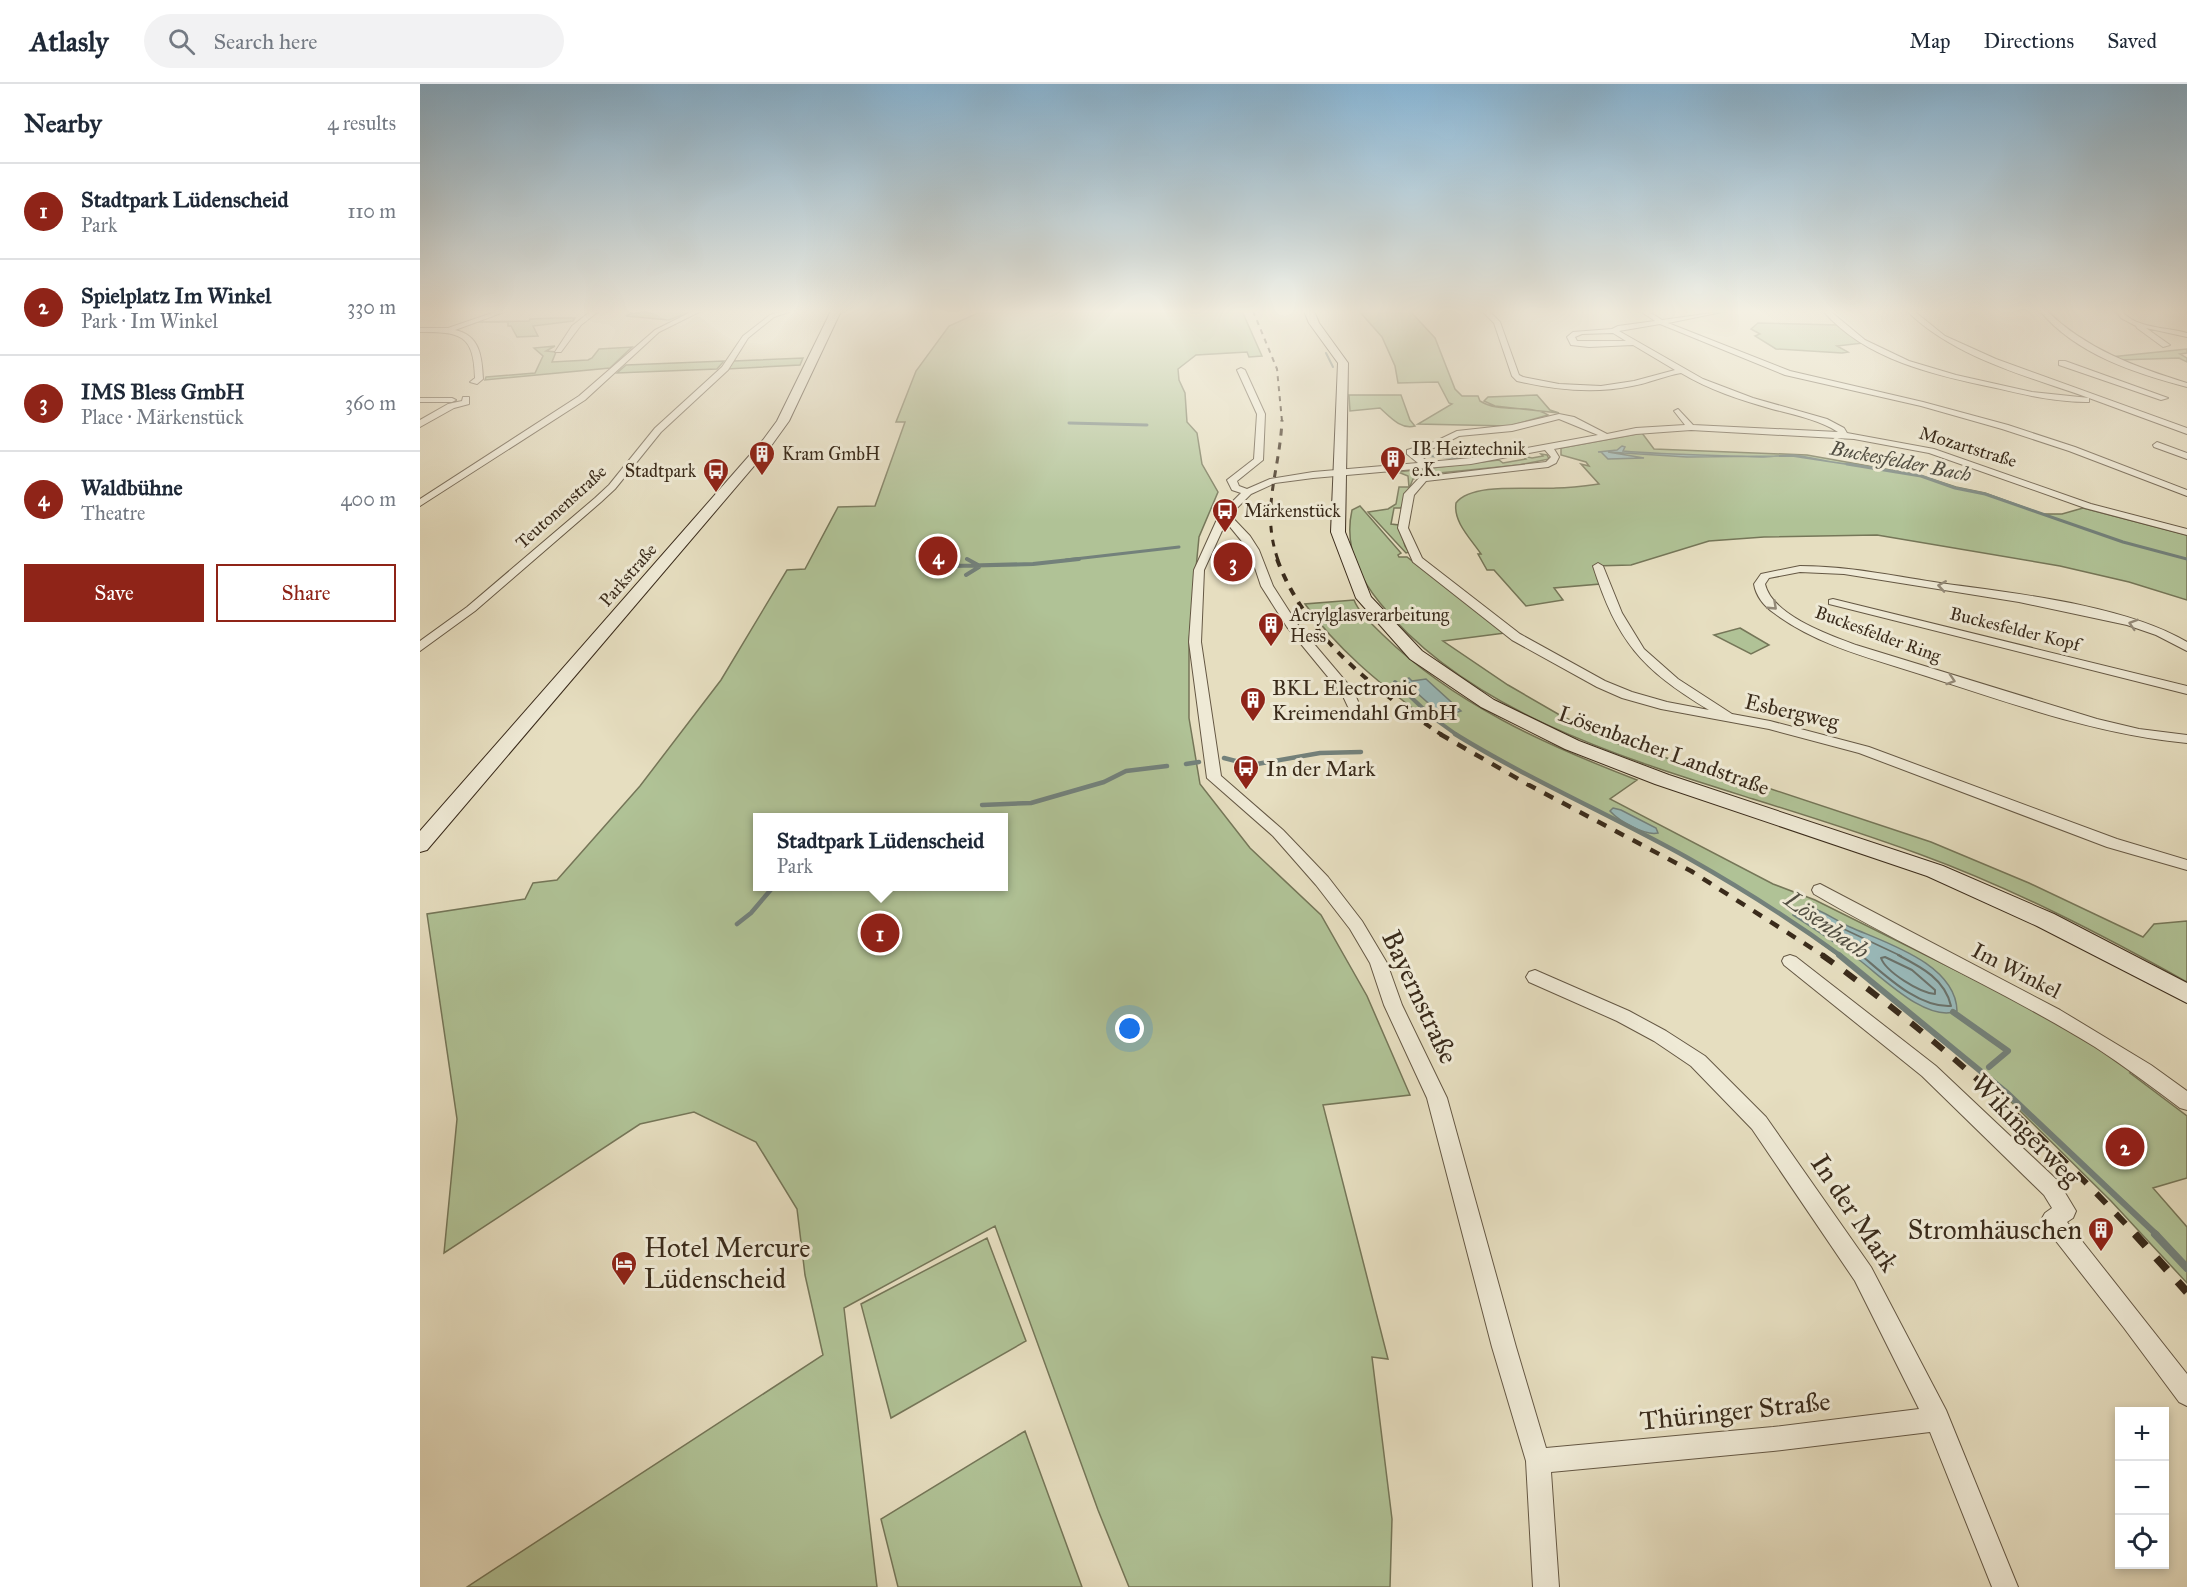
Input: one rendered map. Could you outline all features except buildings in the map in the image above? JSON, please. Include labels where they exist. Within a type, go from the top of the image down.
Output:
[{"type":"main road","name":"Parkstraße","points":[[420,845],[767,443],[788,411],[802,381]]},
{"type":"main road","name":"Lösenbacher Landstraße","points":[[1342,381],[1340,543],[1351,577],[1366,604],[1401,640],[1432,667],[1489,704],[1556,739],[1645,774],[1837,835],[1930,870],[2082,939],[2187,994]]},
{"type":"street","points":[[420,503],[582,398],[601,381]]},
{"type":"street","name":"Teutonenstraße","points":[[420,647],[471,609],[598,500],[612,487],[658,430],[711,381]]},
{"type":"street","points":[[1246,381],[1261,414],[1258,460],[1232,480],[1235,488],[1248,492],[1259,485],[1287,478],[1339,472]]},
{"type":"street","points":[[1538,381],[1614,387],[1639,381]]},
{"type":"street","points":[[1704,381],[1734,395],[1835,425],[1844,435]]},
{"type":"street","points":[[1823,381],[1923,404],[2012,429],[2072,449],[2187,493]]},
{"type":"street","points":[[1982,381],[2052,398],[2098,400]]},
{"type":"street","points":[[2049,381],[2187,431]]},
{"type":"street","points":[[2115,381],[2164,398]]},
{"type":"street","points":[[420,400],[452,403],[421,423]]},
{"type":"street","points":[[1678,411],[1691,427]]},
{"type":"street","points":[[1427,466],[1410,452],[1437,444],[1457,434],[1512,428],[1555,416],[1571,419],[1604,435]]},
{"type":"street","name":"Mozartstraße","points":[[1339,472],[1481,460],[1604,435],[1691,427],[1844,435],[1881,440],[1953,457],[2088,506],[2187,532]]},
{"type":"street","points":[[2157,445],[2187,456]]},
{"type":"street","name":"Esbergweg","points":[[1546,447],[1553,452],[1555,457],[1548,464],[1439,475],[1418,482],[1409,494],[1406,507],[1403,528],[1414,555],[1424,567],[1516,637],[1601,684],[1627,695],[1666,706],[1822,738],[1887,758],[2112,843],[2187,865]]},
{"type":"street","name":"Bayernstraße","points":[[1248,492],[1224,515],[1199,570],[1195,642],[1214,778],[1278,833],[1322,881],[1356,925],[1378,963],[1393,1005],[1437,1098],[1504,1347],[1538,1461],[1546,1587]]},
{"type":"street","points":[[1224,515],[1254,550],[1267,586],[1293,627],[1348,693],[1354,706]]},
{"type":"street","points":[[1598,566],[1626,633],[1644,657],[1685,689],[1726,715],[1742,720]]},
{"type":"street","name":"Buckesfelder Ring","points":[[2187,647],[2157,632],[2102,615],[2029,600],[1887,578],[1821,570],[1786,570],[1765,576],[1759,584],[1764,598],[1785,616],[1829,638],[1860,650],[2001,696],[2083,719],[2137,732],[2187,739]]},
{"type":"street","name":"Buckesfelder Kopf","points":[[1833,602],[2187,690]]},
{"type":"street","name":"Im Winkel","points":[[1820,890],[1874,923],[2052,1012],[2120,1054],[2187,1102]]},
{"type":"street","name":"Wikingerweg","points":[[1790,961],[1929,1071],[2051,1188],[2066,1211],[2052,1220],[2132,1320],[2187,1394]]},
{"type":"street","name":"In der Mark","points":[[1535,977],[1623,1016],[1660,1036],[1698,1061],[1759,1123],[1863,1274],[1937,1419],[2005,1587]]},
{"type":"street","name":"Thüringer Straße","points":[[1538,1461],[1773,1439],[1937,1419]]},
{"type":"green space","points":[[912,381],[1180,381],[1185,393],[1187,422],[1197,433],[1202,464],[1218,492],[1199,537],[1189,642],[1189,718],[1200,784],[1250,848],[1321,915],[1367,996],[1410,1095],[1323,1105],[1388,1359],[1372,1357],[1392,1519],[1390,1587],[1129,1587],[1098,1510],[995,1226],[844,1308],[877,1587],[467,1587],[823,1355],[805,1275],[797,1209],[756,1142],[694,1112],[640,1124],[444,1253],[457,1119],[427,914],[525,899],[533,883],[557,880],[640,786],[721,680],[787,570],[805,569],[838,507],[875,506],[905,422],[896,422]]},
{"type":"green space","points":[[1398,381],[1452,381],[1455,389],[1462,396],[1478,396],[1480,401],[1488,405],[1540,411],[1548,415],[1509,426],[1418,424],[1452,404],[1449,403],[1438,382],[1398,383]]},
{"type":"green space","points":[[1349,395],[1401,395],[1410,420],[1415,426],[1400,424],[1380,408],[1350,411]]},
{"type":"green space","points":[[1537,395],[1550,410],[1559,413],[1495,406],[1484,401],[1488,397]]},
{"type":"green space","points":[[1642,433],[1654,449],[1807,455],[1919,475],[1956,487],[1985,493],[2043,514],[2062,514],[2083,508],[2187,535],[2187,600],[2129,582],[2060,566],[1877,535],[1764,537],[1709,541],[1631,565],[1594,566],[1600,584],[1554,588],[1563,600],[1526,606],[1494,570],[1487,570],[1478,554],[1481,554],[1460,524],[1456,503],[1464,496],[1475,492],[1503,488],[1567,488],[1599,484],[1581,464],[1589,466],[1586,462],[1561,455],[1561,448]]},
{"type":"green space","points":[[1541,454],[1547,455],[1549,459],[1519,465],[1429,474],[1413,479],[1401,508],[1394,508],[1391,524],[1399,525],[1409,552],[1406,553],[1368,512],[1388,509],[1396,504],[1399,487],[1409,487],[1408,476],[1398,472],[1499,460],[1503,463],[1526,459],[1523,456],[1532,458],[1543,456]]},
{"type":"green space","points":[[1360,506],[1401,553],[1399,557],[1407,557],[1505,633],[1443,641],[1508,685],[1558,714],[1619,744],[1762,786],[1931,842],[2029,883],[2143,937],[2154,924],[2187,921],[2187,982],[2056,913],[1954,867],[1857,832],[1653,767],[1601,748],[1502,702],[1457,674],[1415,641],[1372,593],[1359,571],[1350,536],[1352,510]]},
{"type":"green space","points":[[1354,600],[1367,619],[1411,660],[1471,702],[1535,737],[1637,780],[1610,799],[1773,884],[1815,900],[2028,1006],[2135,1071],[2130,1073],[2187,1116],[2187,1178],[2153,1188],[2187,1227],[2187,1283],[2111,1201],[2004,1095],[2006,1092],[1852,966],[1730,882],[1655,840],[1525,774],[1432,717],[1423,716],[1390,691],[1345,651],[1305,604]]},
{"type":"green space","points":[[1740,628],[1769,645],[1751,654],[1714,635]]},
{"type":"green space","points":[[987,1238],[1026,1341],[891,1418],[861,1304]]},
{"type":"green space","points":[[1025,1431],[1082,1587],[898,1587],[881,1519]]},
{"type":"water","points":[[1622,446],[1625,447],[1623,451],[1746,456],[1687,457],[1608,452],[1644,458],[1608,459],[1598,452],[1617,450]]},
{"type":"water","points":[[1793,455],[1832,462],[1792,456],[1775,456]]},
{"type":"water","points":[[1409,678],[1412,681],[1426,679],[1461,711],[1455,713],[1457,715],[1444,717],[1408,685],[1411,684],[1405,680]]},
{"type":"water","points":[[1613,808],[1656,828],[1658,833],[1639,830],[1626,823],[1610,811]]},
{"type":"water","points":[[1804,905],[1917,957],[1945,980],[1954,995],[1957,1011],[1945,1013],[1932,1010],[1904,996],[1858,959],[1793,915]]},
{"type":"waterway","points":[[1069,423],[1147,425]]},
{"type":"waterway","name":"Buckesfelder Bach","points":[[1420,455],[1462,458]]},
{"type":"waterway","name":"Buckesfelder Bach","points":[[1847,464],[1921,476],[1955,488],[1985,494],[2123,542],[2187,559]]},
{"type":"waterway","points":[[1066,560],[1179,547]]},
{"type":"waterway","points":[[969,560],[967,559],[978,565]]},
{"type":"waterway","points":[[953,566],[1033,564],[1079,559]]},
{"type":"waterway","points":[[966,575],[979,567]]},
{"type":"waterway","name":"Lösenbach","points":[[1395,682],[1432,717],[1457,735]]},
{"type":"waterway","name":"Lösenbach","points":[[1455,734],[1512,767],[1708,869],[1785,917],[1841,956]]},
{"type":"waterway","points":[[1224,758],[1251,765],[1320,753],[1361,752]]},
{"type":"waterway","points":[[1186,764],[1199,762]]},
{"type":"waterway","points":[[982,805],[1031,803],[1104,782],[1126,771],[1167,766]]},
{"type":"waterway","points":[[737,924],[751,913],[770,891]]},
{"type":"waterway","name":"Lösenbach","points":[[1839,955],[2006,1092],[2157,1235]]},
{"type":"waterway","points":[[1953,1012],[2008,1051],[1989,1067]]},
{"type":"waterway","name":"Lösenbach","points":[[2155,1234],[2187,1268]]},
{"type":"railway","points":[[1278,381],[1282,421]]},
{"type":"railway","points":[[1278,560],[1273,541],[1271,507],[1282,421]]},
{"type":"railway","points":[[1277,559],[1290,587],[1324,637],[1368,680],[1442,735]]},
{"type":"railway","points":[[1440,734],[1527,784],[1691,871],[1824,956]]},
{"type":"railway","points":[[1822,955],[1865,986],[1947,1052],[2063,1159],[2136,1235]]},
{"type":"railway","points":[[2135,1234],[2187,1292]]},
{"type":"place","name":"Kram GmbH","points":[[762,477]]},
{"type":"place","name":"IB Heiztechnik e.K.","points":[[1393,482]]},
{"type":"place","name":"Stadtpark","points":[[716,494]]},
{"type":"place","name":"Märkenstück","points":[[1225,534]]},
{"type":"place","name":"Waldbühne","points":[[938,556]]},
{"type":"place","name":"IMS Bless GmbH","points":[[1233,562]]},
{"type":"place","name":"Acrylglasverarbeitung Hess","points":[[1271,648]]},
{"type":"place","name":"BKL Electronic Kreimendahl GmbH","points":[[1253,723]]},
{"type":"place","name":"In der Mark","points":[[1246,791]]},
{"type":"place","name":"Stadtpark Lüdenscheid","points":[[880,933]]},
{"type":"place","name":"Spielplatz Im Winkel","points":[[2125,1147]]},
{"type":"place","name":"Stromhäuschen","points":[[2101,1253]]},
{"type":"place","name":"Hotel Mercure Lüdenscheid","points":[[624,1287]]}]
